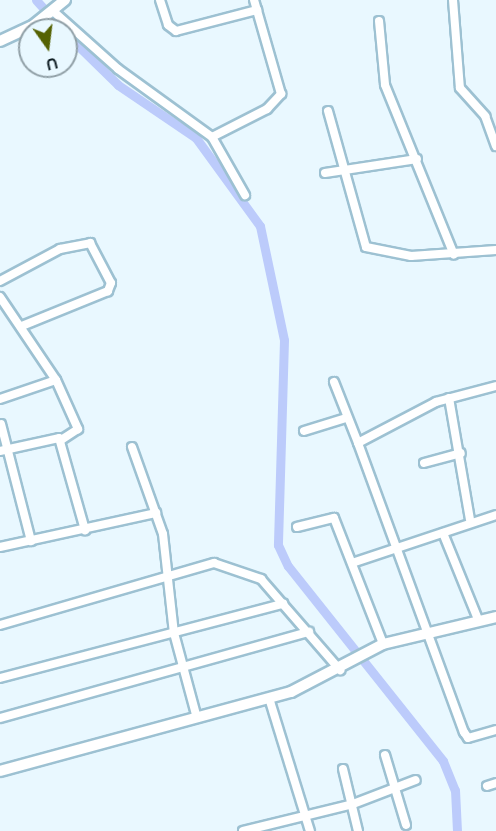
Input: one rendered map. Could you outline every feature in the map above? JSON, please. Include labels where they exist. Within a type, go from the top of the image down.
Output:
[{"type":"street","points":[[0,41],[17,35],[54,14],[65,0]]},
{"type":"street","points":[[159,0],[168,25],[176,31],[257,10]]},
{"type":"street","points":[[212,137],[279,99],[281,90],[254,0]]},
{"type":"street","points":[[453,0],[460,88],[485,116],[496,146]]},
{"type":"street","points":[[54,14],[212,137],[245,195]]},
{"type":"street","points":[[379,21],[385,85],[417,159],[441,233],[454,255]]},
{"type":"street","points":[[328,111],[347,171],[366,247],[398,255],[454,255],[496,250]]},
{"type":"street","points":[[325,173],[417,159]]},
{"type":"street","points":[[0,281],[60,249],[90,243],[111,283],[108,291],[22,326]]},
{"type":"street","points":[[0,297],[22,326],[56,380],[78,429],[61,440],[4,450]]},
{"type":"street","points":[[0,399],[56,380]]},
{"type":"street","points":[[334,382],[467,737],[496,729]]},
{"type":"street","points":[[358,443],[449,398],[496,387]]},
{"type":"street","points":[[449,398],[461,453],[470,519]]},
{"type":"street","points":[[304,431],[346,418]]},
{"type":"street","points":[[1,423],[4,450],[31,541]]},
{"type":"street","points":[[61,440],[85,530]]},
{"type":"street","points":[[132,447],[156,513],[174,633],[197,718]]},
{"type":"street","points":[[424,463],[461,453]]},
{"type":"street","points":[[0,547],[156,513]]},
{"type":"street","points":[[352,563],[442,533],[470,519],[496,515]]},
{"type":"street","points":[[297,527],[334,518],[383,644]]},
{"type":"street","points":[[442,533],[478,619]]},
{"type":"street","points":[[0,625],[167,575],[223,565],[261,579],[343,669]]},
{"type":"street","points":[[0,678],[283,604]]},
{"type":"street","points":[[0,771],[269,698],[343,669],[369,650],[383,644],[427,630],[496,616]]},
{"type":"street","points":[[0,718],[184,670],[309,632]]},
{"type":"street","points":[[269,698],[310,831]]},
{"type":"street","points":[[385,755],[406,825]]},
{"type":"street","points":[[343,769],[358,831]]},
{"type":"street","points":[[243,831],[353,804],[416,780]]},
{"type":"street","points":[[487,786],[496,783]]},
{"type":"waterway","points":[[36,0],[52,18]]},
{"type":"waterway","points":[[78,46],[118,85],[196,138],[260,226],[284,340],[278,545],[288,566],[443,761],[455,790],[457,831]]}]
